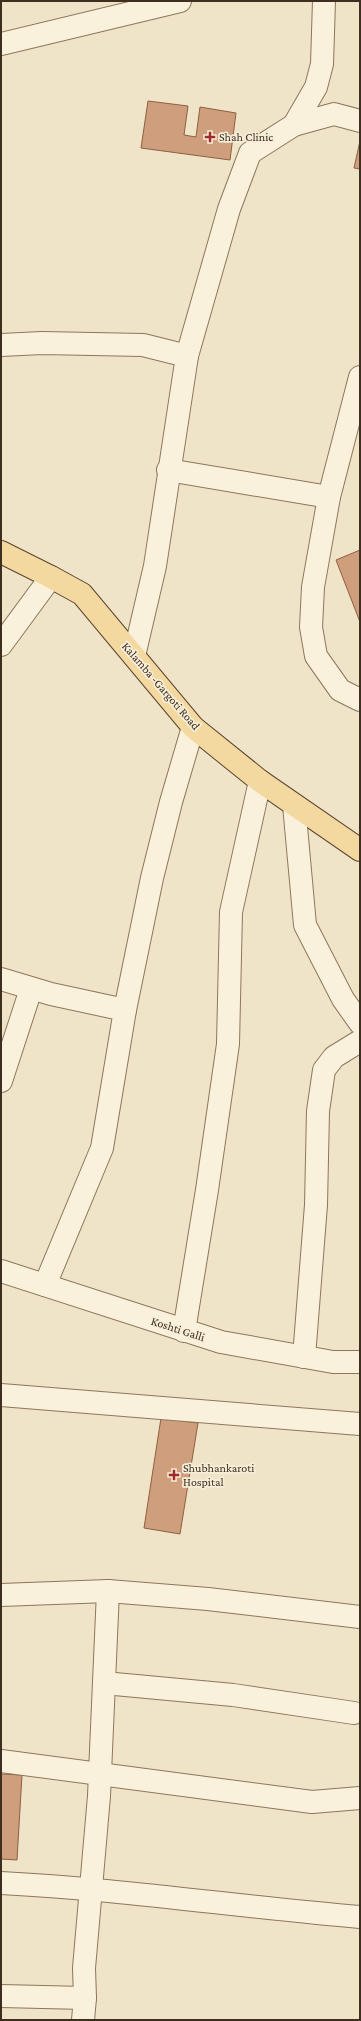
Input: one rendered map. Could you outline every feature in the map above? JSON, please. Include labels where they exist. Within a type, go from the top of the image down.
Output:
[{"type":"main road","name":"Kalamba -Gargoti Road","points":[[1,552],[82,594],[194,727],[260,781],[360,850]]},
{"type":"street","points":[[1,44],[180,1]]},
{"type":"street","points":[[294,124],[316,86],[322,64],[324,1]]},
{"type":"street","points":[[134,656],[155,566],[168,470],[187,356],[228,209],[250,153],[294,124],[334,114],[360,121]]},
{"type":"street","points":[[1,345],[42,343],[143,345],[187,356]]},
{"type":"street","points":[[360,377],[329,498],[313,587],[311,627],[316,656],[340,690],[360,700]]},
{"type":"street","points":[[168,470],[329,498]]},
{"type":"street","points":[[1,645],[51,577]]},
{"type":"street","points":[[45,1286],[102,1148],[125,1010],[152,878],[171,802],[194,727]]},
{"type":"street","points":[[184,1331],[207,1190],[228,1044],[231,912],[260,781]]},
{"type":"street","points":[[294,805],[305,925],[343,999],[360,1023]]},
{"type":"street","points":[[1,979],[31,989],[125,1010]]},
{"type":"street","points":[[1,1081],[31,989]]},
{"type":"street","points":[[304,1357],[316,1205],[318,1111],[324,1070],[334,1057],[360,1041]]},
{"type":"street","name":"Koshti Galli","points":[[1,1270],[45,1286],[221,1342],[333,1362],[360,1362]]},
{"type":"street","points":[[1,1395],[360,1424]]},
{"type":"street","points":[[83,2020],[85,1998],[84,1968],[92,1890],[100,1774],[108,1591]]},
{"type":"street","points":[[1,1595],[108,1591],[208,1599],[360,1617]]},
{"type":"street","points":[[104,1683],[233,1695],[354,1713]]},
{"type":"street","points":[[1,1761],[312,1802],[360,1798]]},
{"type":"street","points":[[1,1883],[62,1886],[272,1910],[360,1917]]},
{"type":"street","points":[[1,1996],[85,1998]]},
{"type":"building","points":[[148,101],[188,106],[184,135],[196,137],[200,107],[236,113],[230,160],[141,148]]},
{"type":"building","points":[[360,141],[360,169],[354,168]]},
{"type":"building","points":[[360,550],[360,622],[336,560]]},
{"type":"building","points":[[161,1418],[198,1423],[180,1534],[144,1528]]},
{"type":"building","points":[[1,1774],[22,1775],[17,1860],[1,1859]]},
{"type":"place","name":"Shah Clinic","points":[[210,137]]},
{"type":"place","name":"Shubhankaroti Hospital","points":[[174,1475]]}]
